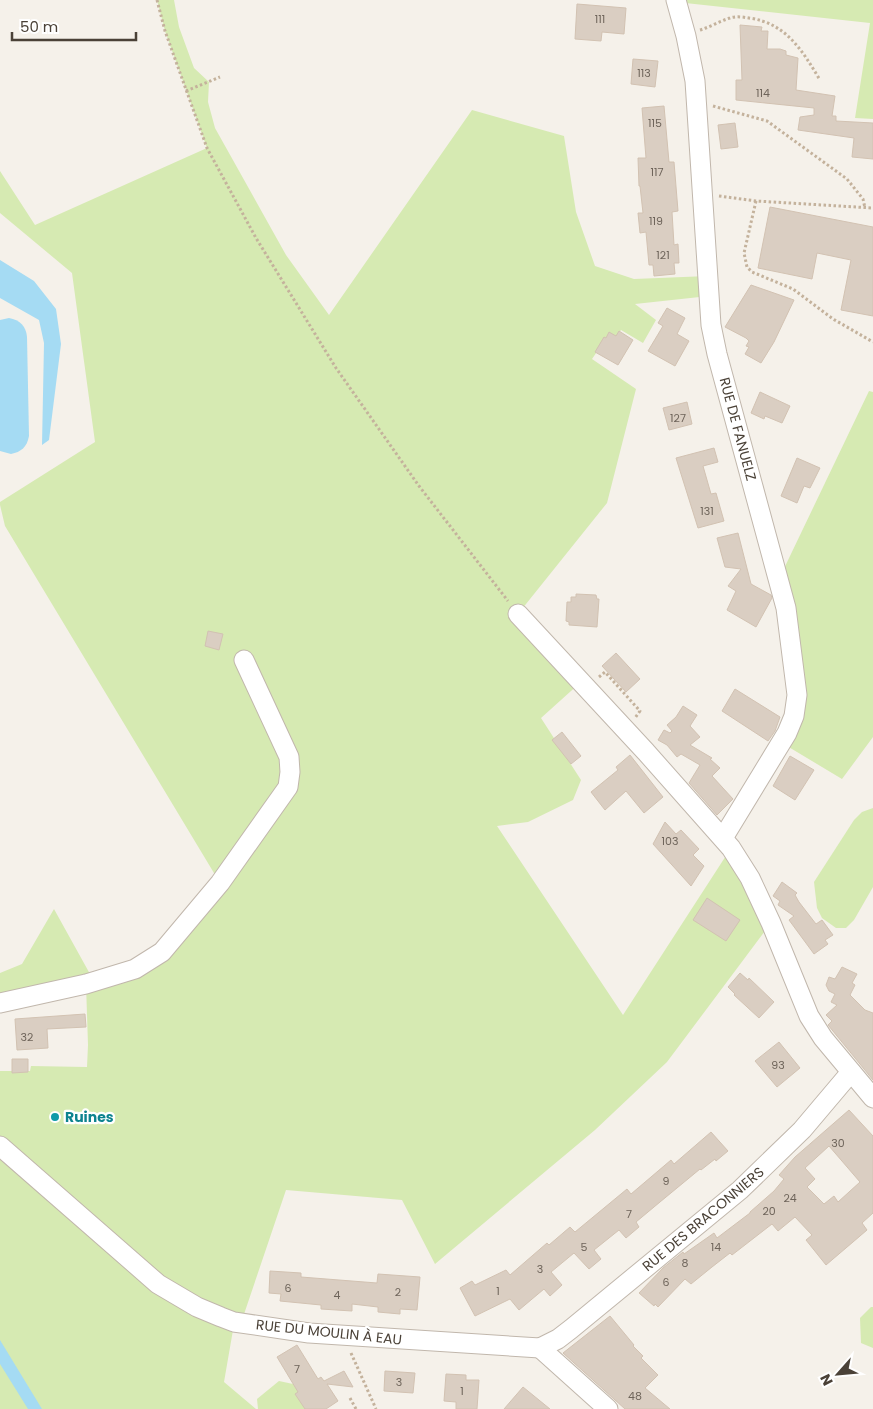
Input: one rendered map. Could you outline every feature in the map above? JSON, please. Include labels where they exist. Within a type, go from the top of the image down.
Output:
[{"type":"street","name":"RUE DE FANUELZ","points":[[676,0],[686,36],[695,81],[711,325],[717,354],[786,608],[797,695],[794,716],[787,733],[723,838]]},
{"type":"street","points":[[518,614],[723,838],[750,878],[771,923],[809,1016],[824,1038],[873,1098]]},
{"type":"street","points":[[0,1003],[86,984],[135,969],[148,963],[177,936],[220,884],[288,787],[290,772],[289,757],[244,660]]},
{"type":"street","name":"RUE DES BRACONNIERS","points":[[540,1348],[558,1339],[571,1329],[740,1190],[802,1130],[851,1072]]},
{"type":"street","name":"RUE DU MOULIN À EAU","points":[[0,1146],[158,1284],[190,1304],[234,1322],[287,1331],[345,1336],[540,1348]]},
{"type":"street","points":[[540,1348],[608,1409]]},
{"type":"path","points":[[157,0],[165,31],[207,148],[256,238],[336,368],[419,486],[518,614]]},
{"type":"path","points":[[686,36],[730,18],[741,17],[768,22],[778,27],[797,46],[820,80]]},
{"type":"path","points":[[186,91],[220,77]]},
{"type":"path","points":[[696,101],[767,120],[848,179],[863,199],[865,208]]},
{"type":"path","points":[[702,194],[756,201],[873,208]]},
{"type":"path","points":[[756,201],[744,253],[747,267],[752,272],[793,289],[833,319],[873,342]]},
{"type":"path","points":[[345,1336],[356,1367],[376,1409]]},
{"type":"path","points":[[350,1398],[356,1409]]},
{"type":"green space","points":[[157,0],[174,0],[179,27],[194,68],[209,82],[208,102],[215,128],[286,255],[329,315],[472,110],[564,136],[576,212],[595,266],[634,279],[708,276],[709,296],[635,304],[656,320],[643,343],[621,330],[613,341],[607,337],[592,359],[636,389],[607,503],[518,614],[581,682],[541,718],[581,780],[573,800],[528,822],[497,826],[623,1015],[731,848],[771,923],[667,1062],[595,1130],[435,1264],[402,1200],[286,1190],[241,1323],[233,1330],[224,1382],[256,1409],[0,1409],[0,1071],[30,1071],[31,1066],[87,1067],[88,1045],[86,984],[0,1003],[0,973],[22,964],[54,909],[90,974],[111,970],[152,951],[217,878],[5,526],[0,505],[0,502],[95,442],[72,273],[0,213],[0,171],[35,225],[207,148],[165,31]]},
{"type":"green space","points":[[676,0],[873,0],[873,119],[855,118],[870,23],[676,2]]},
{"type":"green space","points":[[869,391],[873,392],[873,737],[842,779],[782,743],[794,716],[779,579]]},
{"type":"green space","points":[[873,808],[873,887],[854,920],[846,928],[836,928],[822,918],[817,908],[814,882],[854,820],[862,812]]},
{"type":"green space","points":[[873,1307],[873,1348],[861,1343],[860,1318]]},
{"type":"green space","points":[[279,1381],[293,1384],[310,1409],[258,1409],[257,1399]]},
{"type":"water","points":[[0,260],[34,281],[56,309],[61,344],[49,440],[42,445],[44,343],[39,320],[0,298]]},
{"type":"water","points":[[9,318],[22,324],[27,337],[29,436],[23,448],[11,454],[0,451],[0,320]]},
{"type":"water","points":[[0,1340],[42,1409],[28,1409],[0,1364]]},
{"type":"building","points":[[577,4],[626,8],[624,34],[602,32],[601,41],[575,39]]},
{"type":"building","points":[[740,25],[762,27],[761,31],[768,31],[767,49],[780,49],[786,51],[786,55],[798,58],[796,90],[835,96],[832,116],[836,116],[836,121],[873,123],[873,159],[852,157],[854,138],[798,130],[800,117],[814,115],[814,108],[736,100],[736,80],[742,80]]},
{"type":"building","points":[[633,59],[658,61],[655,87],[631,84]]},
{"type":"building","points":[[664,106],[669,162],[674,162],[678,211],[672,212],[674,245],[678,244],[679,263],[674,263],[675,274],[654,276],[653,265],[649,265],[646,232],[640,233],[638,213],[643,213],[639,186],[638,158],[646,158],[642,108]]},
{"type":"building","points":[[735,123],[738,147],[721,149],[718,125]]},
{"type":"building","points":[[770,207],[873,227],[873,316],[841,310],[851,260],[817,253],[812,279],[758,268]]},
{"type":"building","points":[[751,285],[794,300],[774,342],[761,363],[745,354],[749,347],[746,346],[749,341],[746,338],[725,327]]},
{"type":"building","points":[[667,308],[685,318],[677,334],[689,341],[675,366],[648,351],[663,326],[658,323]]},
{"type":"building","points":[[619,331],[633,340],[618,365],[595,352],[609,332],[616,336]]},
{"type":"building","points":[[760,392],[790,406],[782,423],[765,416],[764,419],[751,413]]},
{"type":"building","points":[[687,402],[692,424],[669,430],[663,408]]},
{"type":"building","points":[[714,448],[718,462],[703,466],[711,494],[716,493],[724,521],[698,528],[676,458]]},
{"type":"building","points":[[797,458],[820,468],[810,488],[804,486],[797,503],[781,496]]},
{"type":"building","points":[[738,533],[751,584],[771,595],[772,598],[756,627],[727,610],[736,591],[728,586],[741,569],[725,567],[717,538]]},
{"type":"building","points":[[576,594],[596,595],[597,599],[599,599],[597,627],[569,625],[569,622],[566,621],[567,602],[571,602],[571,597],[576,597]]},
{"type":"building","points":[[208,631],[223,634],[219,650],[205,646]]},
{"type":"building","points":[[616,653],[640,679],[626,692],[602,666]]},
{"type":"building","points":[[735,689],[780,717],[775,731],[768,741],[722,711]]},
{"type":"building","points":[[683,706],[697,715],[690,726],[700,737],[690,745],[712,758],[710,759],[720,768],[712,776],[733,799],[717,815],[689,783],[700,765],[681,754],[677,757],[667,745],[658,740],[664,730],[670,733],[672,731],[667,725],[676,717]]},
{"type":"building","points":[[562,732],[581,756],[571,764],[552,740]]},
{"type":"building","points":[[630,755],[663,797],[644,813],[626,791],[605,810],[591,792],[618,770],[616,767]]},
{"type":"building","points":[[790,756],[814,770],[795,800],[773,786]]},
{"type":"building","points":[[665,822],[676,834],[681,830],[699,849],[693,855],[704,866],[691,886],[653,844]]},
{"type":"building","points":[[782,882],[797,893],[795,895],[799,902],[816,924],[822,920],[833,935],[825,940],[828,944],[814,954],[789,920],[794,916],[778,905],[780,901],[773,896]]},
{"type":"building","points":[[707,898],[740,920],[726,941],[693,920]]},
{"type":"building","points":[[842,967],[857,974],[852,983],[855,985],[850,995],[865,1010],[873,1013],[873,1080],[828,1025],[832,1021],[826,1015],[837,1005],[831,1002],[835,994],[829,991],[826,985],[829,977],[835,979]]},
{"type":"building","points":[[740,973],[748,980],[749,978],[774,1002],[759,1018],[728,987]]},
{"type":"building","points":[[85,1014],[86,1027],[47,1029],[48,1048],[17,1050],[15,1019]]},
{"type":"building","points":[[779,1042],[800,1068],[777,1087],[755,1061]]},
{"type":"building","points":[[12,1059],[28,1059],[28,1072],[12,1073]]},
{"type":"building","points":[[849,1110],[873,1136],[873,1213],[862,1223],[867,1230],[826,1265],[806,1240],[812,1235],[795,1217],[778,1231],[772,1224],[732,1255],[730,1253],[691,1284],[685,1279],[658,1307],[655,1304],[654,1306],[639,1293],[663,1268],[683,1252],[684,1254],[714,1233],[717,1238],[750,1213],[784,1179],[779,1175],[795,1157]],"holes":[[[829,1146],[860,1182],[838,1202],[834,1196],[824,1204],[807,1187],[815,1179],[805,1168]]]},
{"type":"building","points":[[711,1132],[728,1151],[716,1161],[715,1159],[700,1169],[636,1222],[639,1227],[626,1238],[619,1230],[594,1250],[601,1259],[589,1269],[574,1253],[551,1272],[562,1285],[550,1296],[544,1289],[519,1310],[510,1299],[475,1316],[460,1288],[472,1281],[475,1285],[506,1270],[510,1275],[547,1243],[549,1245],[570,1227],[575,1232],[627,1189],[631,1194],[671,1160],[674,1164]]},
{"type":"building","points":[[270,1271],[301,1273],[301,1277],[377,1283],[378,1274],[420,1277],[417,1310],[400,1309],[400,1314],[378,1312],[378,1307],[352,1304],[352,1311],[321,1309],[321,1305],[280,1301],[281,1294],[269,1293]]},
{"type":"building","points":[[610,1316],[643,1356],[641,1358],[658,1375],[645,1388],[670,1409],[625,1409],[563,1353]]},
{"type":"building","points":[[297,1345],[318,1379],[321,1377],[324,1381],[344,1371],[353,1387],[327,1384],[338,1401],[326,1409],[305,1409],[295,1394],[298,1392],[277,1357]]},
{"type":"building","points":[[385,1371],[415,1373],[413,1393],[384,1391]]},
{"type":"building","points":[[446,1374],[466,1375],[466,1380],[479,1380],[477,1409],[456,1409],[456,1402],[444,1401]]},
{"type":"building","points":[[523,1387],[550,1409],[504,1409]]},
{"type":"place","name":"Ruines","points":[[55,1117]]}]
